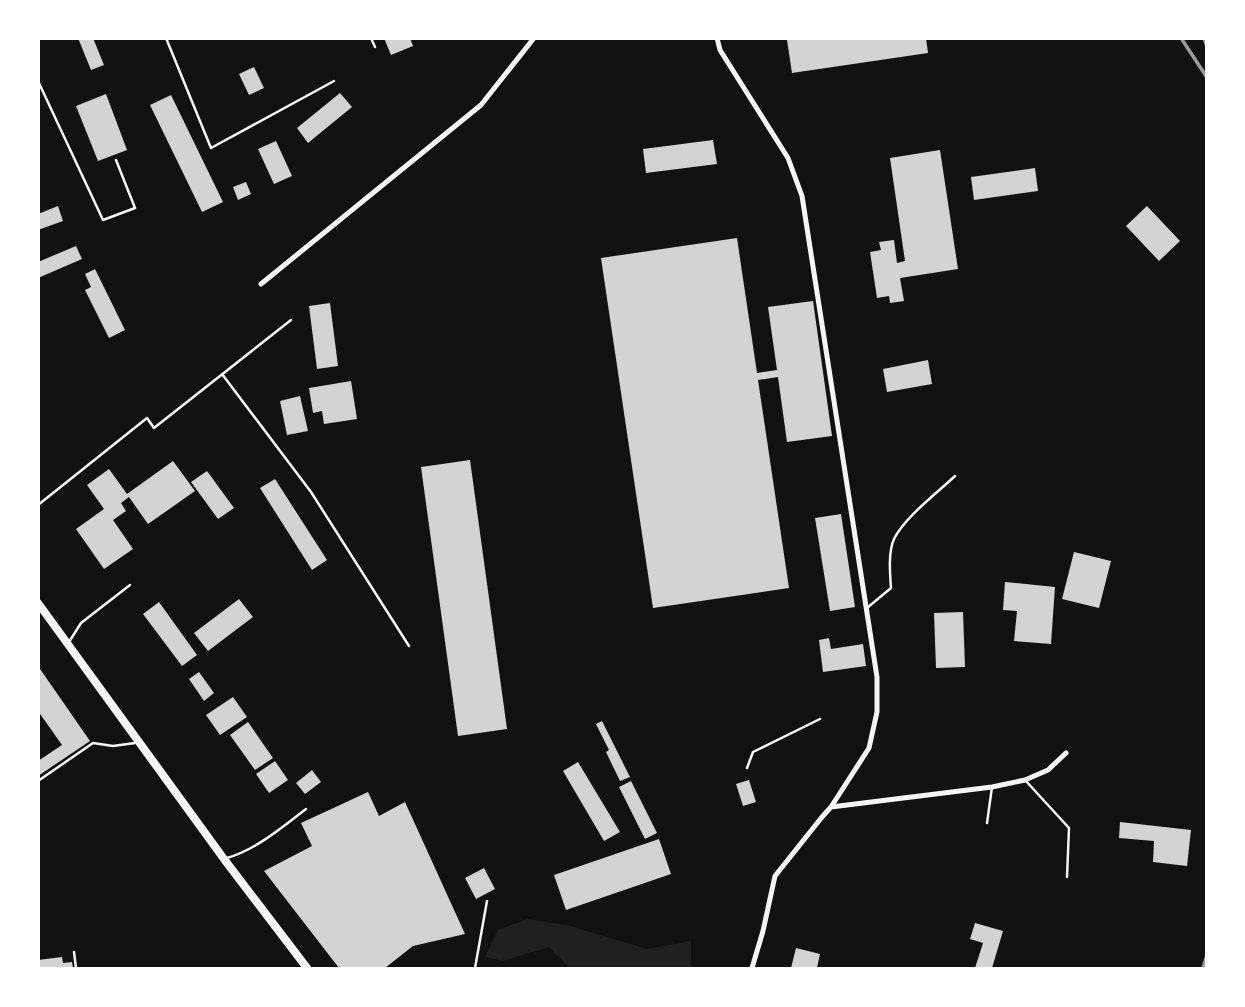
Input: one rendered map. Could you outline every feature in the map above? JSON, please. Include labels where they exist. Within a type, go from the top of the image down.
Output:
[{"type":"main road","points":[[38,603],[224,859],[307,968]]},
{"type":"street","points":[[261,284],[481,105],[534,38]]},
{"type":"street","points":[[717,38],[720,50],[788,158],[803,196],[877,677],[877,712],[869,748],[831,807],[775,876],[752,968]]},
{"type":"street","points":[[831,807],[992,787],[1024,780],[1048,770],[1066,753]]},
{"type":"lane","points":[[166,38],[211,148],[334,81]]},
{"type":"lane","points":[[371,38],[375,47]]},
{"type":"lane","points":[[38,81],[103,220],[135,208],[116,160]]},
{"type":"lane","points":[[38,505],[147,418],[154,428],[291,320]]},
{"type":"lane","points":[[222,374],[311,492],[409,646]]},
{"type":"lane","points":[[867,608],[891,588],[893,540],[910,518],[955,476]]},
{"type":"lane","points":[[67,645],[80,623],[130,585]]},
{"type":"lane","points":[[747,768],[753,752],[820,719]]},
{"type":"lane","points":[[38,781],[93,743],[113,746],[139,743]]},
{"type":"lane","points":[[1024,780],[1069,828],[1067,877]]},
{"type":"lane","points":[[987,824],[992,787]]},
{"type":"lane","points":[[224,859],[268,838],[306,809]]},
{"type":"lane","points":[[475,968],[488,901]]},
{"type":"lane","points":[[74,952],[76,968]]},
{"type":"shaded area","points":[[528,919],[570,926],[647,949],[691,941],[691,968],[570,968],[549,947],[503,961],[485,957],[498,930]]},
{"type":"building","points":[[78,38],[93,38],[104,65],[91,70]]},
{"type":"building","points":[[384,38],[410,38],[413,46],[391,55]]},
{"type":"building","points":[[926,38],[928,53],[792,73],[787,40]]},
{"type":"building","points":[[254,67],[264,88],[249,95],[239,74]]},
{"type":"building","points":[[340,93],[352,107],[308,143],[297,128]]},
{"type":"building","points":[[106,94],[127,150],[98,161],[76,106]]},
{"type":"building","points":[[171,95],[223,202],[202,212],[150,105]]},
{"type":"building","points":[[713,140],[717,164],[646,173],[643,149]]},
{"type":"building","points":[[276,141],[292,176],[274,184],[258,149]]},
{"type":"building","points":[[940,150],[958,269],[900,278],[904,301],[890,303],[889,296],[877,298],[870,252],[881,250],[879,242],[894,240],[897,263],[905,261],[890,158]]},
{"type":"building","points":[[1035,168],[1038,191],[974,200],[971,177]]},
{"type":"building","points":[[246,182],[251,194],[238,200],[233,187]]},
{"type":"building","points":[[58,206],[63,221],[38,230],[38,214]]},
{"type":"building","points":[[1147,206],[1180,241],[1159,261],[1126,226]]},
{"type":"building","points":[[737,238],[757,373],[777,370],[768,307],[813,301],[832,436],[787,442],[778,377],[758,380],[789,588],[653,608],[601,258]]},
{"type":"building","points":[[76,246],[82,259],[38,278],[38,262]]},
{"type":"building","points":[[95,269],[125,330],[109,338],[85,290],[91,287],[85,274]]},
{"type":"building","points":[[330,303],[338,366],[317,369],[309,306]]},
{"type":"building","points":[[928,360],[932,384],[887,392],[883,369]]},
{"type":"building","points":[[351,381],[357,419],[324,424],[322,411],[313,413],[309,388]]},
{"type":"building","points":[[300,396],[308,431],[287,435],[280,401]]},
{"type":"building","points":[[470,460],[507,729],[458,736],[421,467]]},
{"type":"building","points":[[173,461],[195,491],[148,524],[129,497],[121,503],[126,511],[113,520],[133,549],[104,569],[76,529],[104,509],[87,485],[109,469],[127,494]]},
{"type":"building","points":[[207,471],[234,508],[218,519],[191,482]]},
{"type":"building","points":[[275,479],[327,560],[312,570],[260,488]]},
{"type":"building","points":[[841,514],[855,607],[830,611],[815,518]]},
{"type":"building","points":[[1074,552],[1111,561],[1099,608],[1062,599]]},
{"type":"building","points":[[1005,582],[1055,587],[1051,644],[1014,641],[1017,611],[1003,610]]},
{"type":"building","points":[[239,599],[253,617],[208,651],[194,633]]},
{"type":"building","points":[[159,602],[197,655],[182,666],[143,614]]},
{"type":"building","points":[[963,612],[965,667],[936,668],[934,613]]},
{"type":"building","points":[[829,638],[831,649],[863,644],[866,666],[823,672],[819,640]]},
{"type":"building","points":[[38,666],[90,741],[38,776],[38,761],[62,745],[38,711]]},
{"type":"building","points":[[199,672],[214,693],[204,701],[189,679]]},
{"type":"building","points":[[233,697],[247,717],[220,735],[206,715]]},
{"type":"building","points":[[602,721],[630,777],[620,781],[596,724]]},
{"type":"building","points":[[248,722],[273,758],[255,770],[230,735]]},
{"type":"building","points":[[275,761],[288,780],[269,793],[256,774]]},
{"type":"building","points":[[578,762],[620,832],[604,841],[563,771]]},
{"type":"building","points":[[312,770],[321,782],[305,794],[296,783]]},
{"type":"building","points":[[749,780],[756,802],[743,806],[736,784]]},
{"type":"building","points":[[631,781],[657,833],[645,839],[619,787]]},
{"type":"building","points":[[368,792],[379,816],[405,802],[465,934],[413,946],[385,968],[339,968],[264,871],[312,846],[301,823]]},
{"type":"building","points":[[1120,822],[1191,830],[1187,866],[1153,862],[1154,841],[1119,838]]},
{"type":"building","points":[[659,839],[671,874],[566,910],[554,875]]},
{"type":"building","points":[[484,868],[495,889],[476,899],[465,878]]},
{"type":"building","points":[[975,923],[1003,931],[992,968],[975,968],[983,943],[970,939]]},
{"type":"building","points":[[796,948],[820,954],[817,968],[791,968]]},
{"type":"building","points":[[62,957],[63,963],[72,962],[73,968],[38,968],[38,960]]},
{"type":"railway","points":[[1181,38],[1206,76]]},
{"type":"railway","points":[[1204,38],[1206,44]]},
{"type":"railway","points":[[1203,968],[1206,958]]}]
